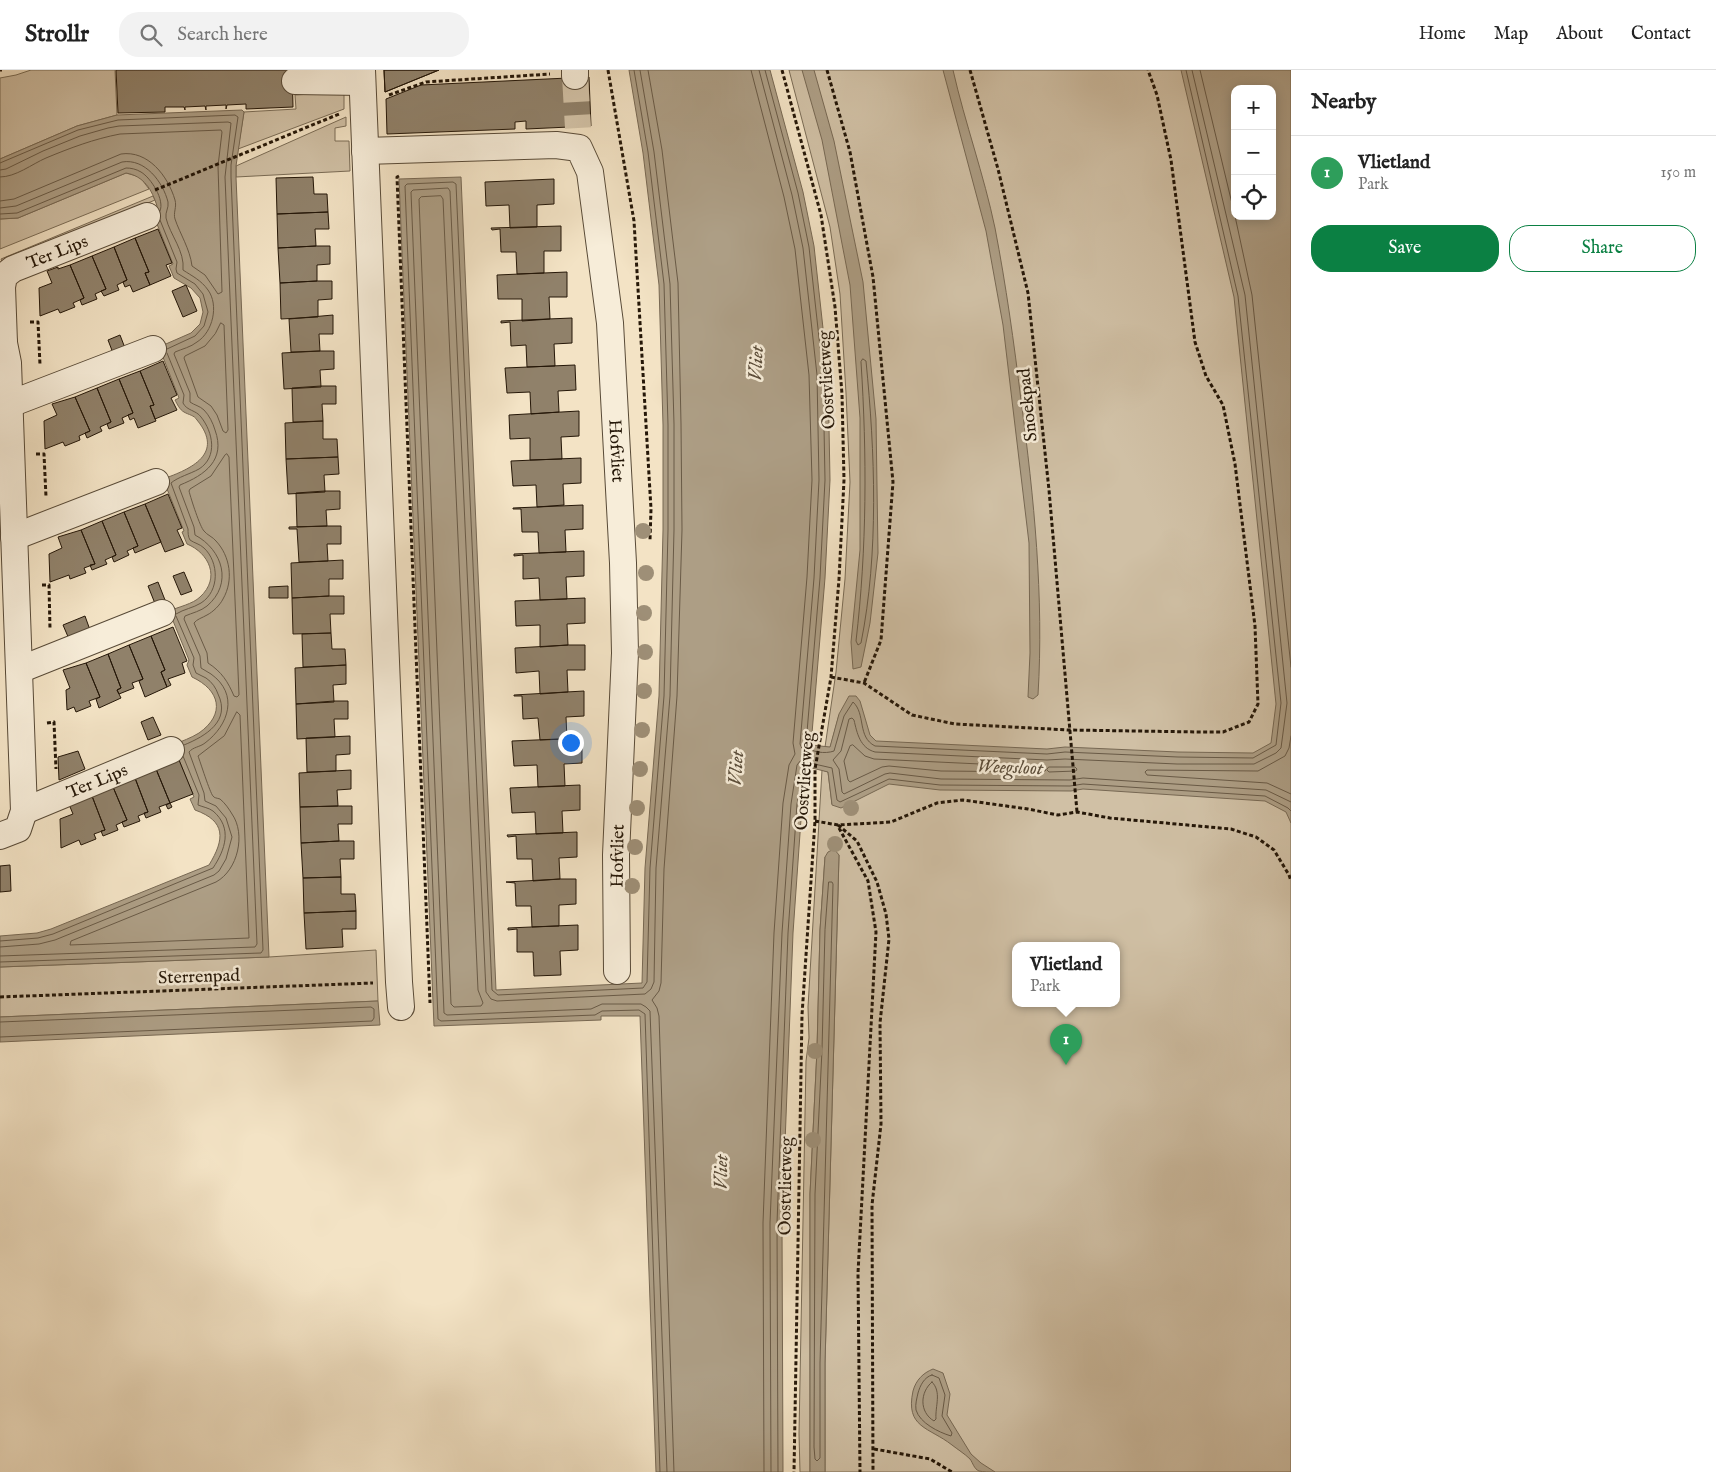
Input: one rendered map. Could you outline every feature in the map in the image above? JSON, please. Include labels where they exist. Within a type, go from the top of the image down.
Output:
[{"type":"street","points":[[294,81],[362,85],[400,994]]},
{"type":"street","name":"Hofvliet","points":[[365,151],[556,144],[579,138],[590,172],[610,323],[623,563],[625,654],[616,855],[617,971]]},
{"type":"street","name":"Ter Lips","points":[[148,205],[13,269],[4,276],[2,287],[2,341],[8,363],[10,404],[24,811],[171,750]]},
{"type":"street","points":[[10,404],[152,349]]},
{"type":"street","points":[[14,537],[156,482]]},
{"type":"street","points":[[19,670],[162,613]]},
{"type":"street","points":[[0,836],[18,829],[24,811]]},
{"type":"path","name":"Oostvlietweg","points":[[782,70],[821,214],[835,307],[842,394],[844,480],[839,578],[830,677],[815,770],[815,821],[802,1015],[794,1472]]},
{"type":"path","points":[[828,70],[850,152],[873,277],[893,482],[881,640],[864,683]]},
{"type":"path","name":"Snoekpad","points":[[970,70],[998,169],[1028,293],[1049,490],[1076,812]]},
{"type":"path","points":[[830,677],[864,683],[912,715],[955,724],[1069,730],[1223,732],[1249,722],[1258,704],[1255,626],[1235,464],[1224,406],[1206,376],[1195,342],[1171,160],[1156,95],[1148,70]]},
{"type":"path","points":[[148,205],[362,85],[575,73]]},
{"type":"path","points":[[406,176],[396,177],[430,1003]]},
{"type":"path","points":[[815,821],[838,825],[892,822],[937,803],[963,800],[1028,808],[1058,815],[1076,812],[1110,818],[1231,829],[1256,837],[1274,850],[1291,881]]},
{"type":"path","points":[[838,825],[857,841],[878,882],[886,914],[889,938],[880,1023],[881,1124],[872,1205],[874,1472]]},
{"type":"path","points":[[838,825],[868,880],[876,932],[858,1273],[860,1472]]},
{"type":"path","name":"Sterrenpad","points":[[0,997],[400,994]]},
{"type":"path","points":[[874,1449],[930,1459],[952,1472]]},
{"type":"shaded area","points":[[31,70],[115,70],[117,115],[77,126],[0,159],[0,78]]},
{"type":"shaded area","points":[[789,70],[1291,70],[1291,1472],[825,1472],[825,1363],[839,855],[825,857],[820,930],[817,1050],[810,1194],[810,1472],[800,1472],[799,1434],[806,1061],[809,1038],[808,1007],[822,770],[828,772],[832,804],[839,715],[830,748],[825,747],[836,672],[845,579],[850,482],[840,294],[830,227]]},
{"type":"shaded area","points":[[344,92],[344,109],[238,149],[244,112],[296,109],[295,95]]},
{"type":"shaded area","points":[[346,117],[346,126],[335,128],[335,141],[349,141],[350,171],[236,177],[236,166]]},
{"type":"shaded area","points":[[126,173],[140,177],[149,189],[0,249],[0,219],[18,218]]},
{"type":"shaded area","points":[[153,196],[155,200],[3,264],[1,259]]},
{"type":"shaded area","points":[[376,950],[378,1001],[0,1017],[0,967],[269,957]]},
{"type":"water","points":[[629,70],[770,70],[803,192],[814,246],[828,374],[830,480],[825,578],[811,745],[830,747],[839,714],[849,696],[856,696],[860,701],[870,735],[876,741],[1047,749],[1065,747],[1253,753],[1271,743],[1276,704],[1234,297],[1181,70],[1291,70],[1291,823],[1286,812],[1265,801],[1083,789],[1071,791],[940,790],[889,784],[841,808],[832,805],[828,772],[808,767],[802,805],[793,933],[782,1223],[783,1472],[656,1472],[640,1016],[601,1016],[601,1020],[434,1026],[399,179],[461,177],[496,990],[642,983],[645,868],[659,696],[663,530],[663,425],[659,285],[643,153]]},
{"type":"water","points":[[802,70],[814,70],[834,141],[863,282],[876,419],[878,553],[870,623],[861,667],[853,669],[851,642],[860,550],[860,418],[850,285],[822,140]]},
{"type":"water","points":[[943,70],[953,70],[985,188],[999,249],[1013,336],[1030,474],[1039,584],[1040,658],[1038,695],[1033,699],[1028,697],[1030,653],[1029,543],[1003,325],[986,231]]},
{"type":"water","points":[[242,110],[244,112],[236,177],[269,957],[0,967],[0,936],[37,933],[51,929],[209,865],[218,847],[220,832],[213,820],[195,810],[190,799],[194,797],[173,745],[190,738],[208,726],[216,710],[216,703],[214,695],[209,689],[192,677],[187,665],[189,660],[169,611],[200,597],[210,582],[210,567],[201,553],[187,544],[182,532],[184,531],[163,479],[193,465],[206,451],[205,432],[196,418],[183,411],[175,400],[179,398],[159,347],[191,333],[200,324],[203,312],[200,298],[191,288],[174,278],[169,266],[173,264],[153,214],[157,206],[155,200],[150,189],[138,177],[126,173],[18,218],[0,219],[0,159],[77,126],[117,115]]},
{"type":"water","points":[[834,849],[839,855],[825,1363],[825,1472],[810,1472],[810,1194],[817,1050],[820,930],[825,857],[828,852]]},
{"type":"water","points":[[378,1001],[380,1025],[0,1042],[0,1017]]},
{"type":"water","points":[[933,1369],[943,1373],[950,1394],[947,1415],[971,1454],[995,1472],[977,1470],[966,1455],[927,1430],[916,1420],[912,1413],[911,1403],[914,1387],[920,1377]]},
{"type":"building","points":[[116,70],[292,70],[293,107],[246,109],[246,104],[227,105],[226,109],[226,105],[206,106],[206,110],[205,106],[185,107],[185,110],[184,107],[165,107],[165,112],[118,113]]},
{"type":"building","points":[[384,70],[439,70],[385,92]]},
{"type":"building","points":[[384,70],[439,70],[385,92]]},
{"type":"building","points":[[589,77],[591,126],[526,129],[526,121],[515,122],[515,129],[387,134],[386,99],[421,85]]},
{"type":"building","points":[[313,177],[314,194],[327,194],[328,212],[277,214],[276,178]]},
{"type":"building","points":[[554,179],[554,204],[537,205],[537,227],[510,228],[509,205],[486,206],[485,182]]},
{"type":"building","points":[[328,212],[329,229],[315,229],[316,246],[278,248],[277,214]]},
{"type":"building","points":[[561,226],[561,251],[544,251],[544,273],[517,274],[516,252],[501,252],[500,229],[492,230],[491,228]]},
{"type":"building","points":[[158,229],[172,263],[166,265],[171,276],[150,285],[145,273],[149,272],[135,238]]},
{"type":"building","points":[[135,238],[149,272],[145,273],[150,285],[133,292],[130,285],[125,287],[123,282],[127,280],[114,247]]},
{"type":"building","points":[[330,246],[330,264],[317,265],[317,281],[280,283],[278,248]]},
{"type":"building","points":[[114,247],[127,280],[117,285],[119,290],[104,296],[101,291],[106,289],[92,256]]},
{"type":"building","points":[[92,256],[106,289],[95,294],[97,299],[82,305],[80,300],[84,298],[70,265]]},
{"type":"building","points":[[70,265],[84,298],[73,303],[75,307],[60,313],[58,309],[40,316],[39,288],[52,283],[47,271]]},
{"type":"building","points":[[567,272],[567,297],[549,297],[550,319],[522,321],[522,299],[498,299],[497,275]]},
{"type":"building","points":[[332,281],[332,299],[318,300],[318,317],[281,319],[280,283]]},
{"type":"building","points":[[186,285],[197,311],[183,317],[172,291]]},
{"type":"building","points":[[333,315],[333,334],[319,334],[320,351],[291,352],[289,319]]},
{"type":"building","points":[[572,318],[572,343],[554,344],[555,366],[527,367],[526,345],[511,346],[510,322],[501,323],[501,321]]},
{"type":"building","points":[[120,335],[125,348],[113,353],[108,340]]},
{"type":"building","points":[[334,351],[334,369],[320,370],[321,387],[284,389],[282,353]]},
{"type":"building","points":[[163,361],[177,395],[171,398],[177,410],[155,419],[150,406],[154,405],[140,371]]},
{"type":"building","points":[[575,365],[576,390],[558,391],[559,412],[531,414],[530,392],[507,393],[505,368]]},
{"type":"building","points":[[140,371],[154,405],[150,406],[156,421],[138,428],[134,418],[130,420],[128,415],[133,413],[119,379]]},
{"type":"building","points":[[119,379],[133,413],[122,418],[124,423],[109,429],[107,424],[111,422],[97,388]]},
{"type":"building","points":[[336,386],[336,404],[322,404],[323,421],[293,422],[292,388]]},
{"type":"building","points":[[97,388],[111,422],[100,427],[102,431],[87,438],[85,433],[90,431],[75,397]]},
{"type":"building","points":[[75,397],[90,431],[79,436],[80,440],[65,446],[63,442],[45,449],[44,421],[57,415],[52,404]]},
{"type":"building","points":[[579,411],[579,436],[561,437],[562,459],[530,460],[530,438],[510,439],[509,415]]},
{"type":"building","points":[[323,421],[323,439],[337,439],[338,457],[286,459],[285,423]]},
{"type":"building","points":[[338,457],[339,474],[324,475],[325,492],[288,494],[286,459]]},
{"type":"building","points":[[581,458],[581,483],[563,484],[564,505],[537,507],[536,485],[513,486],[511,461]]},
{"type":"building","points":[[340,491],[340,509],[326,510],[327,526],[297,527],[296,493]]},
{"type":"building","points":[[168,494],[182,528],[177,530],[184,545],[165,552],[145,504]]},
{"type":"building","points":[[145,504],[161,542],[135,553],[133,548],[138,546],[124,512]]},
{"type":"building","points":[[583,505],[583,529],[565,530],[566,552],[539,553],[538,532],[522,532],[521,509],[513,509],[513,508]]},
{"type":"building","points":[[124,512],[138,546],[127,551],[129,555],[114,562],[112,557],[116,555],[102,521]]},
{"type":"building","points":[[102,521],[116,555],[105,560],[107,564],[92,570],[90,565],[95,564],[81,530]]},
{"type":"building","points":[[341,526],[341,544],[327,544],[328,561],[299,562],[297,529],[289,529],[289,527]]},
{"type":"building","points":[[81,530],[95,564],[84,568],[86,573],[70,579],[69,575],[50,582],[49,554],[62,548],[58,537]]},
{"type":"building","points":[[584,551],[584,576],[566,577],[567,599],[540,600],[539,578],[523,579],[523,555],[514,556],[514,554]]},
{"type":"building","points":[[343,560],[343,579],[329,579],[329,596],[292,598],[291,563]]},
{"type":"building","points":[[184,572],[192,591],[181,595],[173,576]]},
{"type":"building","points":[[158,582],[165,600],[156,606],[148,586]]},
{"type":"building","points":[[288,586],[288,598],[269,598],[269,587]]},
{"type":"building","points":[[344,596],[344,614],[330,614],[331,633],[293,634],[292,598]]},
{"type":"building","points":[[585,598],[585,623],[567,624],[568,645],[540,647],[540,625],[516,626],[515,601]]},
{"type":"building","points":[[85,616],[90,630],[69,639],[63,625]]},
{"type":"building","points":[[173,627],[187,661],[182,663],[185,673],[168,679],[171,685],[167,687],[161,672],[165,670],[151,636]]},
{"type":"building","points":[[331,633],[332,649],[345,649],[346,665],[303,667],[302,634]]},
{"type":"building","points":[[151,636],[165,670],[161,672],[167,687],[145,697],[139,681],[143,679],[129,645]]},
{"type":"building","points":[[129,645],[143,679],[132,683],[134,688],[119,694],[117,690],[121,688],[108,654]]},
{"type":"building","points":[[585,645],[585,670],[567,670],[568,692],[540,694],[539,671],[516,673],[515,648]]},
{"type":"building","points":[[108,654],[121,688],[117,690],[121,698],[99,708],[96,699],[100,697],[86,663]]},
{"type":"building","points":[[86,663],[100,697],[89,701],[91,706],[76,712],[74,707],[67,710],[66,690],[70,688],[63,670]]},
{"type":"building","points":[[346,665],[346,684],[333,685],[334,702],[296,704],[295,668]]},
{"type":"building","points":[[584,691],[584,716],[566,717],[567,739],[540,740],[538,718],[523,719],[522,696],[514,696],[514,695]]},
{"type":"building","points":[[348,701],[348,719],[334,719],[335,737],[297,739],[296,704]]},
{"type":"building","points":[[153,717],[161,735],[148,740],[141,722]]},
{"type":"building","points":[[350,736],[350,754],[336,755],[336,771],[307,772],[306,738]]},
{"type":"building","points":[[582,738],[582,763],[564,764],[565,786],[538,787],[537,765],[514,766],[512,741]]},
{"type":"building","points":[[78,751],[85,769],[59,780],[58,757]]},
{"type":"building","points":[[179,760],[193,794],[170,803],[156,769]]},
{"type":"building","points":[[156,769],[170,803],[159,807],[161,812],[146,818],[144,813],[148,812],[135,778]]},
{"type":"building","points":[[351,770],[351,789],[337,790],[338,806],[300,807],[299,773]]},
{"type":"building","points":[[135,778],[148,812],[138,816],[140,821],[124,827],[122,822],[127,820],[113,787]]},
{"type":"building","points":[[580,785],[580,810],[562,811],[563,833],[536,834],[535,812],[512,813],[510,788]]},
{"type":"building","points":[[113,787],[127,820],[116,825],[118,830],[103,836],[101,831],[105,830],[92,796]]},
{"type":"building","points":[[92,796],[105,830],[94,834],[96,839],[81,845],[79,840],[61,848],[60,819],[73,814],[68,802]]},
{"type":"building","points":[[170,803],[172,807],[168,809],[166,805]]},
{"type":"building","points":[[352,806],[352,824],[338,824],[339,841],[301,843],[300,807]]},
{"type":"building","points":[[577,832],[577,857],[559,858],[560,879],[533,881],[532,859],[517,859],[516,836],[508,837],[507,835]]},
{"type":"building","points":[[354,841],[354,859],[340,859],[341,877],[303,878],[301,843]]},
{"type":"building","points":[[10,865],[11,891],[0,892],[0,866]]},
{"type":"building","points":[[341,877],[341,894],[355,894],[356,911],[304,913],[303,878]]},
{"type":"building","points":[[576,879],[576,904],[559,905],[559,926],[532,927],[531,906],[516,906],[515,883],[506,882]]},
{"type":"building","points":[[356,911],[356,929],[342,929],[343,947],[306,949],[304,913]]},
{"type":"building","points":[[578,925],[578,950],[560,951],[561,975],[534,976],[533,952],[517,952],[517,929],[508,930],[508,928]]},
{"type":"tunnel","points":[[575,76],[578,128]]},
{"type":"place","name":"Vlietland","points":[[1066,1065]]},
{"type":"water label","name":"Vliet","points":[[755,363]]},
{"type":"water label","name":"Weegsloot","points":[[1010,766]]},
{"type":"water label","name":"Vliet","points":[[735,768]]},
{"type":"water label","name":"Vliet","points":[[720,1172]]}]
